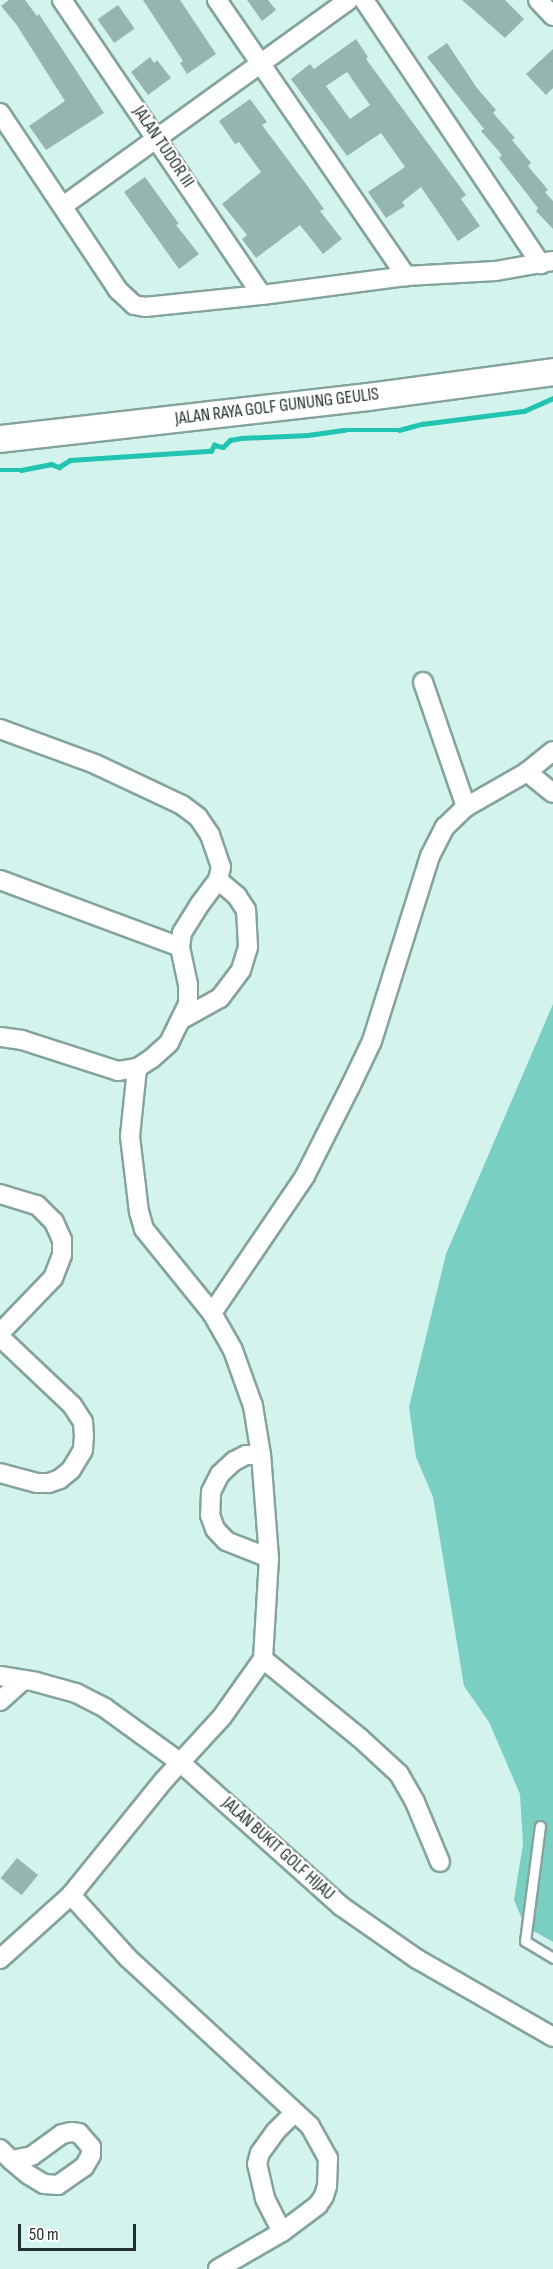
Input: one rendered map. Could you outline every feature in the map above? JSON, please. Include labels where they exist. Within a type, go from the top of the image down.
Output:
[{"type":"main road","name":"JALAN RAYA GOLF GUNUNG GEULIS","points":[[0,439],[369,397],[553,372]]},
{"type":"street","name":"JALAN TUDOR III","points":[[62,0],[262,295]]},
{"type":"street","points":[[217,0],[406,276]]},
{"type":"street","points":[[63,206],[349,0]]},
{"type":"street","points":[[0,114],[118,290],[134,305],[145,307],[262,295],[406,276],[496,271],[547,262],[364,0]]},
{"type":"street","points":[[538,0],[553,16]]},
{"type":"street","points":[[423,682],[466,807]]},
{"type":"street","points":[[0,729],[95,764],[182,805],[198,818],[210,835],[220,867],[218,880],[182,933],[180,947],[188,984],[188,1004],[169,1043],[151,1059],[137,1068],[118,1071],[22,1040],[0,1037]]},
{"type":"street","points":[[212,1313],[305,1176],[372,1041],[430,856],[445,827],[466,807],[526,772],[553,751]]},
{"type":"street","points":[[526,772],[553,793]]},
{"type":"street","points":[[0,880],[180,947]]},
{"type":"street","points":[[182,1019],[220,998],[241,970],[248,947],[246,910],[237,896],[218,880]]},
{"type":"street","points":[[0,1959],[71,1895],[117,1837],[222,1717],[262,1659],[269,1557],[261,1455],[248,1385],[233,1350],[212,1313],[153,1243],[141,1220],[130,1136],[137,1068]]},
{"type":"street","points":[[0,1194],[37,1205],[54,1222],[62,1240],[62,1255],[53,1278],[0,1335],[72,1405],[82,1422],[84,1435],[83,1450],[71,1470],[60,1479],[49,1483],[37,1483],[0,1473]]},
{"type":"street","points":[[261,1455],[246,1455],[234,1461],[220,1474],[211,1492],[210,1515],[216,1529],[226,1541],[269,1557]]},
{"type":"street","points":[[262,1659],[399,1774],[415,1802],[440,1862]]},
{"type":"street","name":"JALAN BUKIT GOLF HIJAU","points":[[0,1676],[76,1693],[105,1708],[181,1762],[341,1906],[417,1959],[553,2037]]},
{"type":"street","points":[[0,1701],[22,1680]]},
{"type":"street","points":[[71,1895],[128,1959],[294,2114],[310,2126],[328,2158],[329,2177],[324,2196],[318,2205],[282,2232],[218,2269]]},
{"type":"street","points":[[282,2232],[265,2198],[257,2164],[260,2153],[276,2131],[294,2114]]},
{"type":"lane","points":[[540,1826],[525,1941],[553,1958]]},
{"type":"green space","points":[[553,1004],[553,1942],[525,1926],[514,1900],[523,1844],[520,1794],[489,1722],[464,1686],[433,1497],[416,1457],[409,1407],[446,1254]]},
{"type":"building","points":[[9,0],[25,0],[37,16],[39,14],[104,113],[46,150],[29,126],[65,101],[16,24],[1,6]]},
{"type":"building","points":[[143,0],[180,0],[216,54],[187,74],[180,63],[183,61]]},
{"type":"building","points":[[247,0],[268,0],[276,10],[262,21]]},
{"type":"building","points":[[462,0],[505,0],[524,19],[505,38]]},
{"type":"building","points":[[118,5],[135,29],[114,43],[98,19]]},
{"type":"building","points":[[356,39],[368,57],[366,59],[466,195],[461,199],[480,226],[458,241],[421,187],[402,202],[405,206],[386,218],[368,192],[405,167],[381,133],[347,156],[291,79],[310,64],[314,69]],"holes":[[[347,72],[370,105],[350,119],[326,86]]]},
{"type":"building","points":[[447,43],[477,88],[496,110],[493,113],[515,138],[512,140],[531,163],[528,166],[548,190],[545,192],[553,201],[553,229],[536,211],[538,208],[499,158],[502,155],[481,131],[484,129],[427,57]]},
{"type":"building","points":[[553,49],[553,88],[546,95],[526,74]]},
{"type":"building","points":[[150,57],[154,63],[157,60],[171,78],[148,95],[131,72]]},
{"type":"building","points":[[250,99],[267,122],[262,125],[324,209],[320,211],[342,239],[323,254],[300,225],[256,258],[242,239],[247,235],[222,204],[261,172],[239,142],[235,144],[219,121]]},
{"type":"building","points":[[145,177],[179,224],[176,225],[199,254],[179,269],[124,192]]},
{"type":"building","points":[[17,1858],[38,1875],[22,1895],[1,1878]]},
{"type":"waterway","points":[[0,470],[21,470],[51,464],[59,467],[70,460],[211,451],[214,445],[223,447],[230,440],[241,438],[308,435],[345,430],[399,430],[422,424],[524,411],[553,398]]}]
